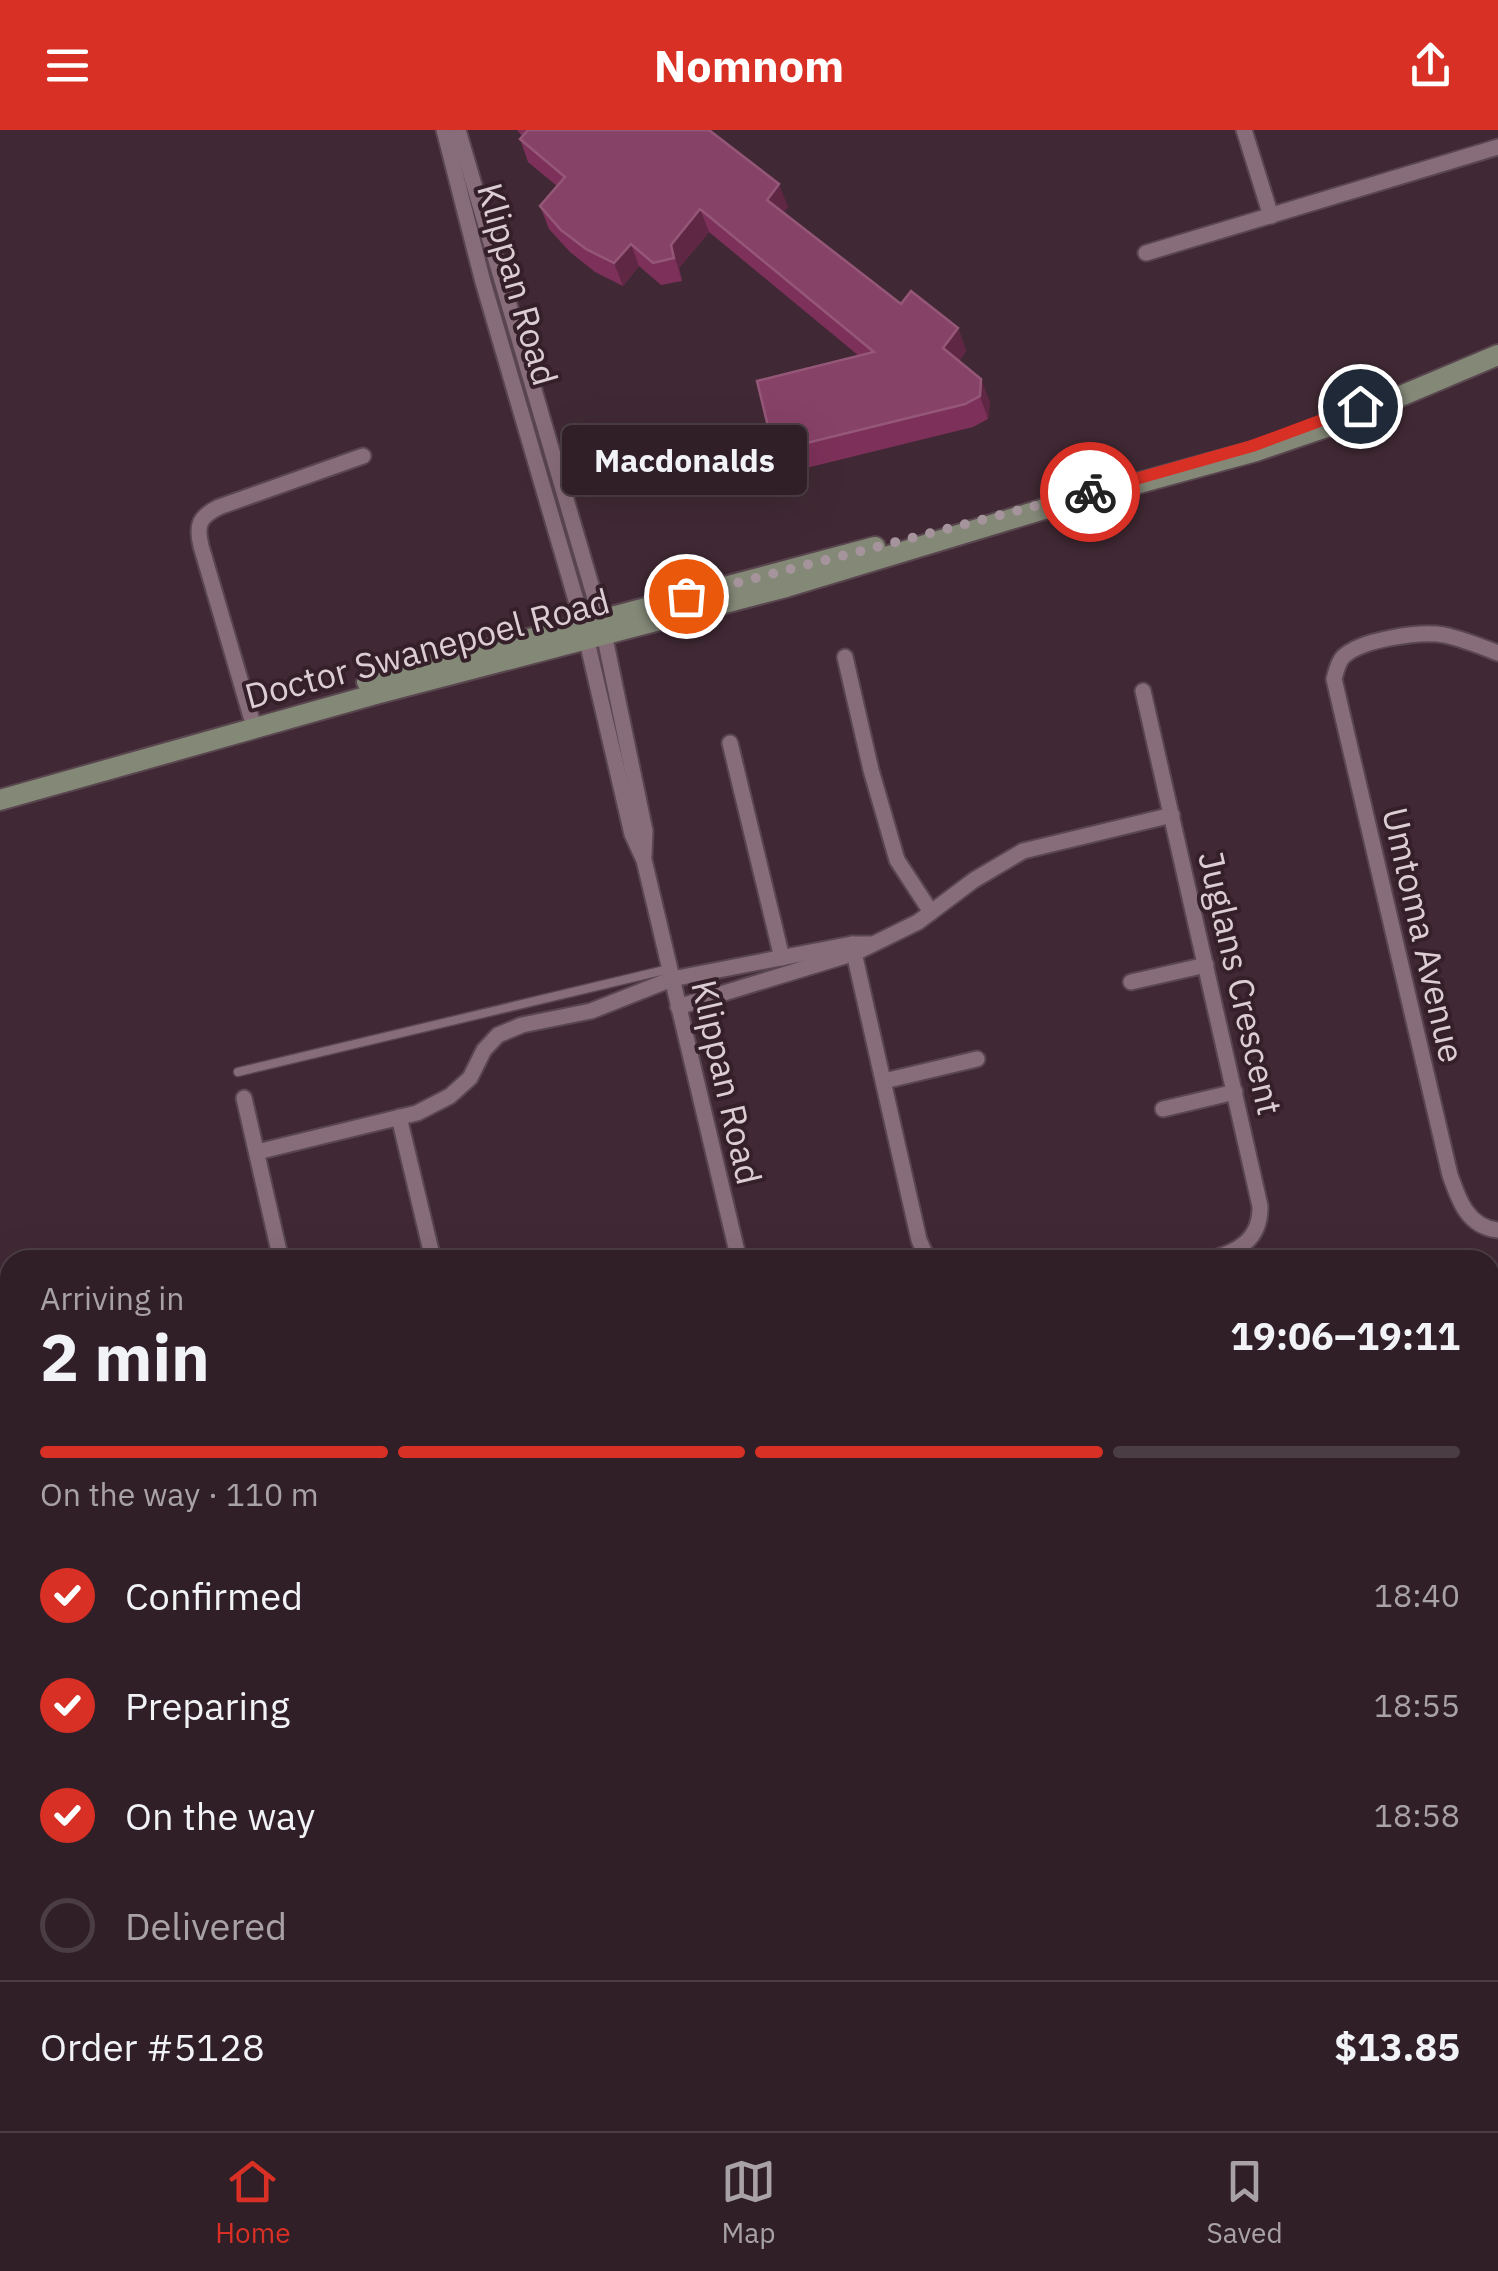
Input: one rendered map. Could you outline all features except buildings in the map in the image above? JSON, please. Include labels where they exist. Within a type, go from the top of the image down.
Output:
[{"type":"main road","name":"Doctor Swanepoel Road","points":[[0,788],[594,629],[786,587],[1044,509],[1256,452],[1332,426],[1498,351]]},
{"type":"main road","name":"Doctor Swanepoel Road","points":[[0,800],[252,722]]},
{"type":"street","name":"Klippan Road","points":[[444,130],[491,281],[518,343],[594,629],[645,831],[644,860],[737,1250]]},
{"type":"street","name":"Klippan Road","points":[[458,130],[508,363],[594,629]]},
{"type":"street","points":[[1244,130],[1271,216]]},
{"type":"street","points":[[1146,254],[1498,147]]},
{"type":"street","points":[[252,722],[201,546],[197,529],[200,520],[219,507],[363,456]]},
{"type":"street","name":"Umtoma Avenue","points":[[1498,653],[1446,635],[1403,636],[1343,657],[1334,679],[1450,1175],[1457,1196],[1475,1223],[1498,1230]]},
{"type":"street","points":[[845,657],[897,860],[932,912]]},
{"type":"street","name":"Juglans Crescent","points":[[1143,691],[1260,1206],[1261,1220],[1249,1242],[1238,1250]]},
{"type":"street","points":[[730,744],[782,958]]},
{"type":"street","points":[[678,1006],[898,934],[1022,851],[1172,815]]},
{"type":"street","points":[[257,1152],[417,1113],[450,1096],[470,1078],[484,1050],[498,1035],[591,1010],[671,974],[854,949]]},
{"type":"street","points":[[854,949],[924,1250]]},
{"type":"street","points":[[1131,982],[1206,965]]},
{"type":"street","points":[[884,1081],[976,1060]]},
{"type":"street","points":[[1163,1109],[1236,1092]]},
{"type":"street","points":[[244,1098],[279,1250]]},
{"type":"street","points":[[399,1117],[431,1250]]},
{"type":"lane","points":[[508,363],[518,343]]},
{"type":"lane","points":[[238,1072],[671,974]]},
{"type":"way so far","points":[[686,596],[1090,492]]},
{"type":"place","name":"Macdonalds","points":[[686,596]]},
{"type":"route","points":[[1090,492],[1252,446],[1360,406]]}]
